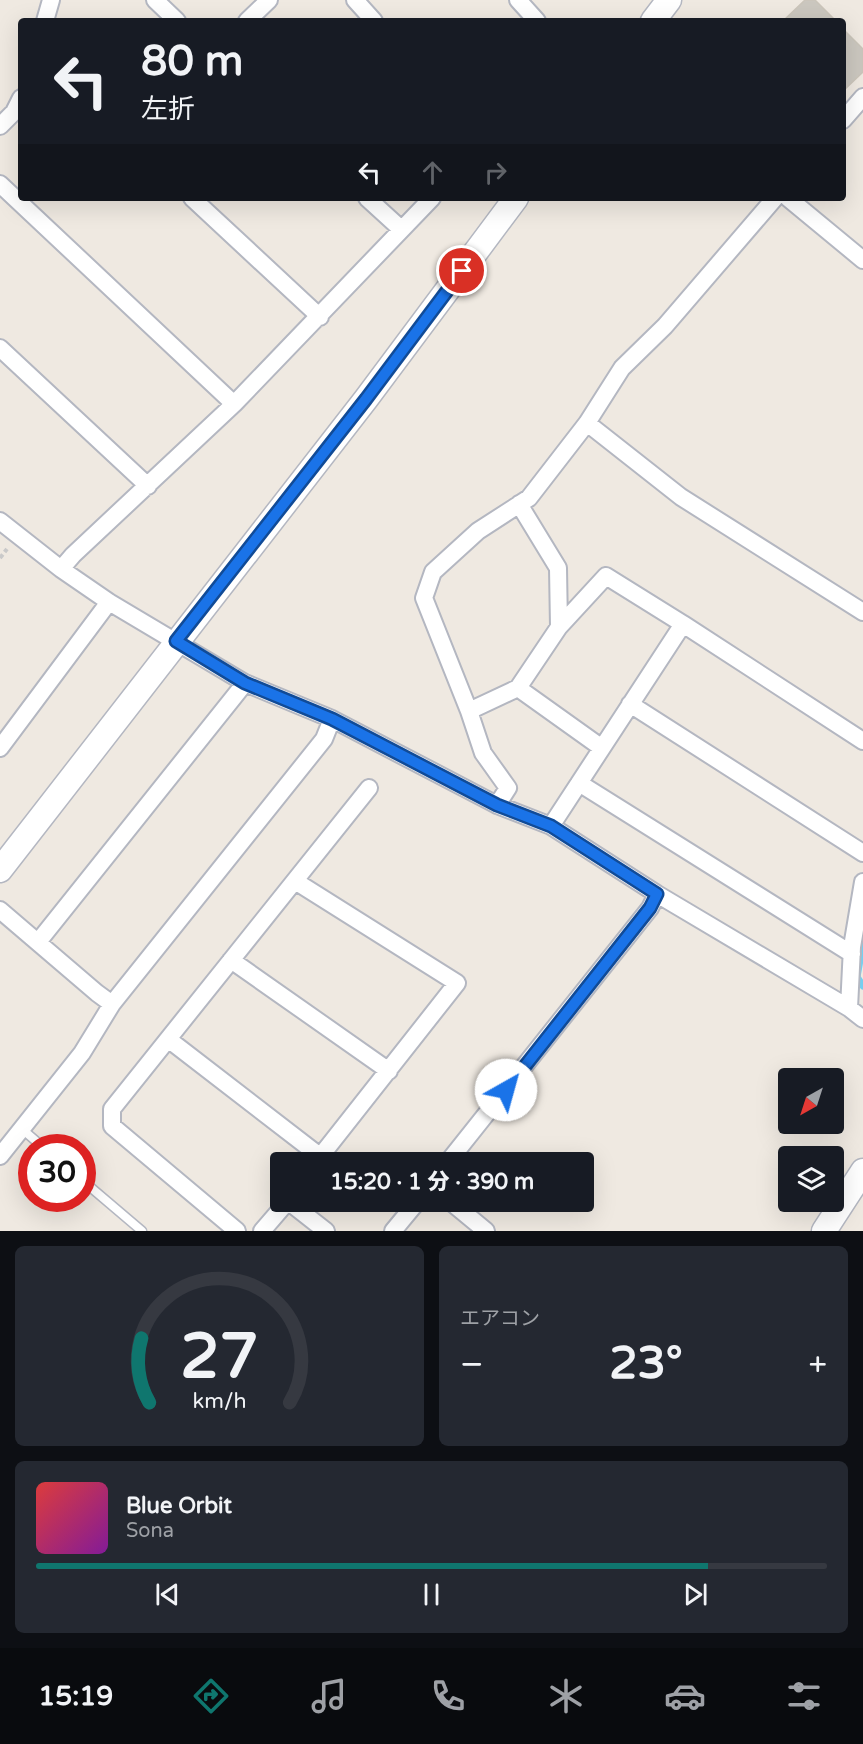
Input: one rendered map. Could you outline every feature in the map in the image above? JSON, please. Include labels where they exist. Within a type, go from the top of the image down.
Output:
[{"type":"street","points":[[46,18],[51,0]]},
{"type":"street","points":[[155,0],[174,18]]},
{"type":"street","points":[[250,18],[269,0]]},
{"type":"street","points":[[355,0],[371,18]]},
{"type":"street","points":[[518,0],[534,18]]},
{"type":"street","points":[[654,18],[669,0]]},
{"type":"street","points":[[846,117],[863,97]]},
{"type":"street","points":[[0,126],[14,112],[18,104]]},
{"type":"street","points":[[0,183],[18,200]]},
{"type":"street","points":[[19,201],[234,404]]},
{"type":"street","points":[[195,201],[320,316]]},
{"type":"street","points":[[370,201],[401,229]]},
{"type":"street","points":[[61,569],[73,555],[234,404],[429,201]]},
{"type":"street","points":[[0,870],[366,399],[514,201]]},
{"type":"street","points":[[497,805],[508,788],[483,753],[469,711],[424,598],[432,573],[478,531],[529,498],[586,423],[622,368],[665,326],[773,201]]},
{"type":"street","points":[[792,201],[863,260]]},
{"type":"street","points":[[0,348],[148,486]]},
{"type":"street","points":[[586,423],[681,497],[863,612]]},
{"type":"street","points":[[519,504],[558,568],[559,627]]},
{"type":"street","points":[[0,521],[61,569],[109,602],[245,683],[332,719],[497,805],[551,826],[657,894],[863,1018]]},
{"type":"street","points":[[469,711],[518,688],[559,627],[606,576],[863,741]]},
{"type":"street","points":[[0,748],[109,602]]},
{"type":"street","points":[[551,826],[683,624]]},
{"type":"street","points":[[38,942],[245,683]]},
{"type":"street","points":[[518,688],[602,748]]},
{"type":"street","points":[[630,704],[863,853]]},
{"type":"street","points":[[0,1156],[82,1053],[112,1004],[324,739],[332,719]]},
{"type":"street","points":[[579,783],[852,954]]},
{"type":"street","points":[[237,1231],[112,1126],[112,1109],[369,788]]},
{"type":"street","points":[[295,881],[457,983],[325,1152]]},
{"type":"street","points":[[849,1008],[852,954],[863,882]]},
{"type":"street","points":[[456,1152],[650,908],[657,894]]},
{"type":"street","points":[[0,910],[112,1004]]},
{"type":"street","points":[[231,960],[389,1071]]},
{"type":"street","points":[[168,1039],[309,1152]]},
{"type":"street","points":[[824,1231],[863,1171]]},
{"type":"street","points":[[262,1231],[279,1212]]},
{"type":"street","points":[[301,1212],[326,1231]]},
{"type":"street","points":[[393,1231],[409,1212]]},
{"type":"street","points":[[463,1212],[486,1231]]},
{"type":"lane","points":[[22,1129],[28,1134]]},
{"type":"lane","points":[[96,1192],[142,1231]]},
{"type":"building","points":[[805,0],[815,0],[833,18],[786,18]]},
{"type":"building","points":[[846,32],[863,49],[863,72],[846,88]]},
{"type":"waterway","points":[[863,943],[857,977],[863,986]]},
{"type":"route","points":[[462,271],[366,399],[176,641],[245,683],[332,719],[497,805],[551,826],[657,894],[650,908],[506,1090]]}]
